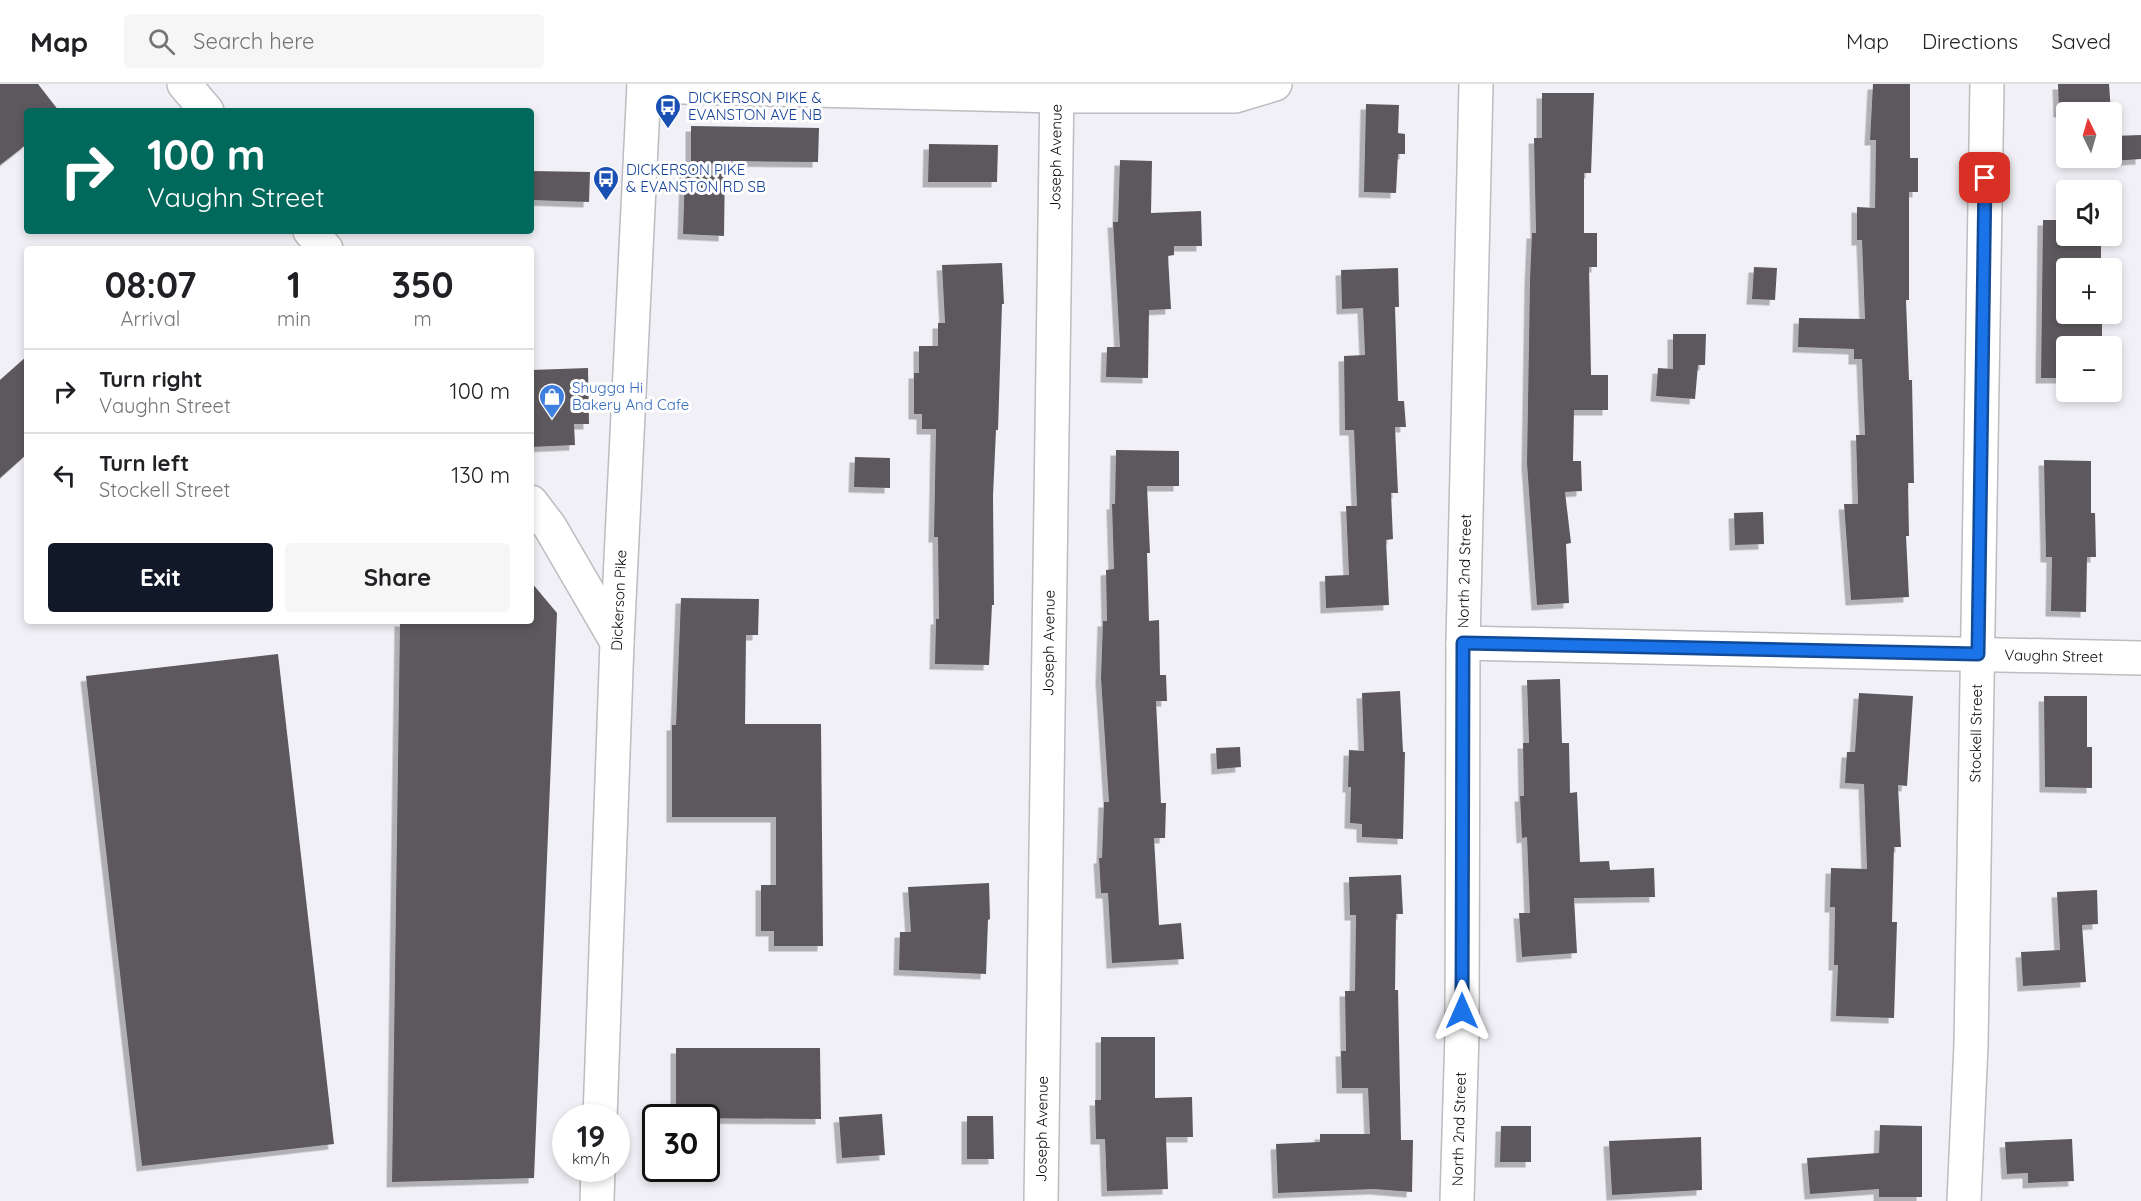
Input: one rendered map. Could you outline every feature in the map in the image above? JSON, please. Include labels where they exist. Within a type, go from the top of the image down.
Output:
[{"type":"street","points":[[184,84],[204,108]]},
{"type":"street","points":[[644,85],[1057,90],[1235,96],[1275,84]]},
{"type":"street","name":"North 2nd Street","points":[[1457,1201],[1462,1034],[1463,643],[1476,84]]},
{"type":"street","name":"Stockell Street","points":[[1964,1201],[1971,1045],[1987,84]]},
{"type":"street","name":"Dickerson Pike","points":[[600,1104],[617,642],[644,85]]},
{"type":"street","name":"Joseph Avenue","points":[[1041,1201],[1057,90]]},
{"type":"street","points":[[313,234],[323,246]]},
{"type":"street","points":[[534,506],[550,527],[617,642]]},
{"type":"street","name":"Vaughn Street","points":[[1463,643],[2141,658]]},
{"type":"street","points":[[597,1201],[598,1182]]},
{"type":"building","points":[[0,84],[38,84],[57,108],[24,108],[24,146],[0,165]]},
{"type":"building","points":[[1873,84],[1910,84],[1910,158],[1918,158],[1918,192],[1909,192],[1909,300],[1906,300],[1909,380],[1912,380],[1914,483],[1908,483],[1909,536],[1906,536],[1909,597],[1851,600],[1844,504],[1858,504],[1856,435],[1865,435],[1862,359],[1854,359],[1854,349],[1798,347],[1799,318],[1865,319],[1862,240],[1857,240],[1857,207],[1875,208],[1876,140],[1870,140]]},
{"type":"building","points":[[2058,84],[2109,84],[2110,102],[2059,102]]},
{"type":"building","points":[[1542,93],[1594,93],[1591,173],[1584,173],[1584,233],[1597,233],[1597,267],[1589,267],[1591,375],[1608,375],[1608,410],[1574,410],[1573,461],[1581,461],[1582,491],[1565,492],[1571,543],[1566,544],[1569,603],[1537,605],[1527,463],[1530,279],[1532,233],[1536,233],[1534,138],[1542,138]]},
{"type":"building","points":[[1366,104],[1399,105],[1398,133],[1405,134],[1405,154],[1398,154],[1396,193],[1364,192]]},
{"type":"building","points":[[691,126],[819,128],[818,162],[725,161],[724,236],[683,234],[685,170],[691,170]]},
{"type":"building","points":[[2141,135],[2141,159],[2122,160],[2122,136]]},
{"type":"building","points":[[929,144],[998,145],[997,182],[928,182]]},
{"type":"building","points":[[1120,160],[1152,161],[1151,213],[1201,211],[1202,246],[1174,246],[1174,255],[1168,256],[1171,309],[1149,310],[1148,378],[1106,377],[1107,347],[1120,347],[1113,222],[1118,222]]},
{"type":"building","points":[[534,171],[590,172],[589,202],[534,200]]},
{"type":"building","points":[[2043,220],[2056,220],[2056,246],[2101,246],[2101,258],[2056,258],[2056,324],[2102,324],[2102,336],[2056,336],[2056,378],[2041,378]]},
{"type":"building","points":[[1002,263],[1004,304],[1002,304],[998,430],[996,430],[993,496],[994,605],[992,605],[989,665],[935,664],[936,619],[939,619],[938,537],[934,537],[936,429],[922,429],[922,414],[914,414],[914,373],[919,373],[919,346],[938,346],[938,323],[945,323],[942,265]]},
{"type":"building","points":[[1754,267],[1777,268],[1775,300],[1752,299]]},
{"type":"building","points":[[1398,268],[1399,307],[1395,307],[1398,401],[1404,401],[1406,427],[1395,427],[1398,493],[1391,493],[1393,539],[1386,540],[1389,605],[1326,608],[1325,576],[1349,575],[1346,506],[1357,506],[1354,430],[1345,430],[1344,356],[1365,355],[1363,308],[1342,309],[1341,270]]},
{"type":"building","points":[[1673,334],[1706,334],[1705,365],[1698,365],[1695,399],[1656,396],[1658,368],[1673,369]]},
{"type":"building","points":[[24,359],[24,457],[0,478],[0,380]]},
{"type":"building","points":[[588,368],[589,424],[574,424],[575,445],[534,447],[534,370]]},
{"type":"building","points":[[1116,450],[1179,451],[1179,486],[1147,486],[1150,553],[1147,553],[1149,621],[1159,620],[1160,675],[1166,675],[1167,701],[1156,701],[1161,803],[1166,803],[1165,838],[1154,838],[1159,925],[1181,923],[1184,959],[1112,963],[1108,893],[1101,893],[1099,858],[1102,858],[1104,802],[1109,802],[1101,678],[1103,621],[1107,621],[1106,570],[1114,569],[1112,504],[1115,504]]},
{"type":"building","points":[[855,457],[890,458],[890,488],[854,487]]},
{"type":"building","points":[[2044,460],[2091,461],[2091,513],[2095,513],[2096,557],[2087,557],[2086,612],[2051,611],[2052,557],[2046,557]]},
{"type":"building","points":[[1763,512],[1764,544],[1735,545],[1734,513]]},
{"type":"building","points":[[534,586],[557,613],[534,1178],[392,1182],[400,624],[534,624]]},
{"type":"building","points":[[681,598],[759,599],[758,635],[746,635],[745,724],[821,724],[823,946],[774,946],[774,931],[761,931],[761,885],[776,885],[776,817],[672,817],[672,725],[676,725]]},
{"type":"building","points":[[278,654],[334,1144],[142,1166],[86,676]]},
{"type":"building","points":[[1560,679],[1562,743],[1569,743],[1570,793],[1577,792],[1580,862],[1609,861],[1610,870],[1654,868],[1655,897],[1574,898],[1577,953],[1522,957],[1519,913],[1530,913],[1527,837],[1522,838],[1520,796],[1524,796],[1523,743],[1529,743],[1527,680]]},
{"type":"building","points":[[1400,691],[1403,752],[1405,752],[1403,839],[1362,837],[1362,824],[1350,823],[1351,787],[1348,787],[1349,750],[1364,751],[1362,693]]},
{"type":"building","points":[[1859,693],[1913,696],[1907,786],[1898,785],[1901,847],[1894,847],[1892,922],[1897,922],[1894,1018],[1836,1016],[1838,965],[1834,965],[1835,907],[1830,907],[1831,868],[1867,869],[1864,784],[1845,783],[1847,752],[1855,752]]},
{"type":"building","points":[[2044,696],[2087,696],[2087,747],[2092,747],[2092,788],[2045,787]]},
{"type":"building","points":[[1240,747],[1241,767],[1217,769],[1216,748]]},
{"type":"building","points":[[1401,875],[1403,914],[1396,914],[1395,990],[1398,990],[1401,1140],[1413,1140],[1412,1192],[1374,1189],[1278,1193],[1276,1144],[1320,1142],[1320,1134],[1370,1134],[1368,1088],[1342,1088],[1341,1051],[1346,1051],[1345,991],[1355,991],[1356,915],[1350,915],[1349,877]]},
{"type":"building","points":[[989,883],[990,919],[988,920],[986,974],[899,970],[900,932],[911,932],[908,887]]},
{"type":"building","points":[[2097,890],[2098,924],[2082,925],[2086,982],[2023,986],[2021,952],[2060,950],[2057,892]]},
{"type":"building","points":[[1101,1037],[1155,1037],[1155,1098],[1192,1097],[1193,1137],[1166,1137],[1168,1189],[1107,1191],[1105,1139],[1096,1139],[1095,1100],[1101,1100]]},
{"type":"building","points":[[676,1048],[820,1048],[821,1119],[720,1118],[720,1104],[676,1104]]},
{"type":"building","points":[[882,1114],[885,1155],[842,1158],[839,1117]]},
{"type":"building","points":[[967,1116],[993,1116],[994,1159],[967,1159]]},
{"type":"building","points":[[1880,1125],[1922,1126],[1922,1197],[1879,1197],[1879,1189],[1810,1194],[1807,1158],[1879,1153]]},
{"type":"building","points":[[1501,1126],[1531,1126],[1531,1162],[1500,1162]]},
{"type":"building","points":[[1701,1137],[1702,1190],[1612,1195],[1609,1141]]},
{"type":"building","points":[[2072,1139],[2074,1181],[2028,1183],[2028,1173],[2007,1174],[2005,1142]]},
{"type":"place","name":"DICKERSON PIKE & EVANSTON AVE NB","points":[[668,130]]},
{"type":"place","name":"DICKERSON PIKE & EVANSTON RD SB","points":[[606,202]]},
{"type":"place","name":"Shugga Hi Bakery And Cafe","points":[[552,420]]},
{"type":"route","points":[[1462,1011],[1463,643],[1978,654],[1985,178]]}]
